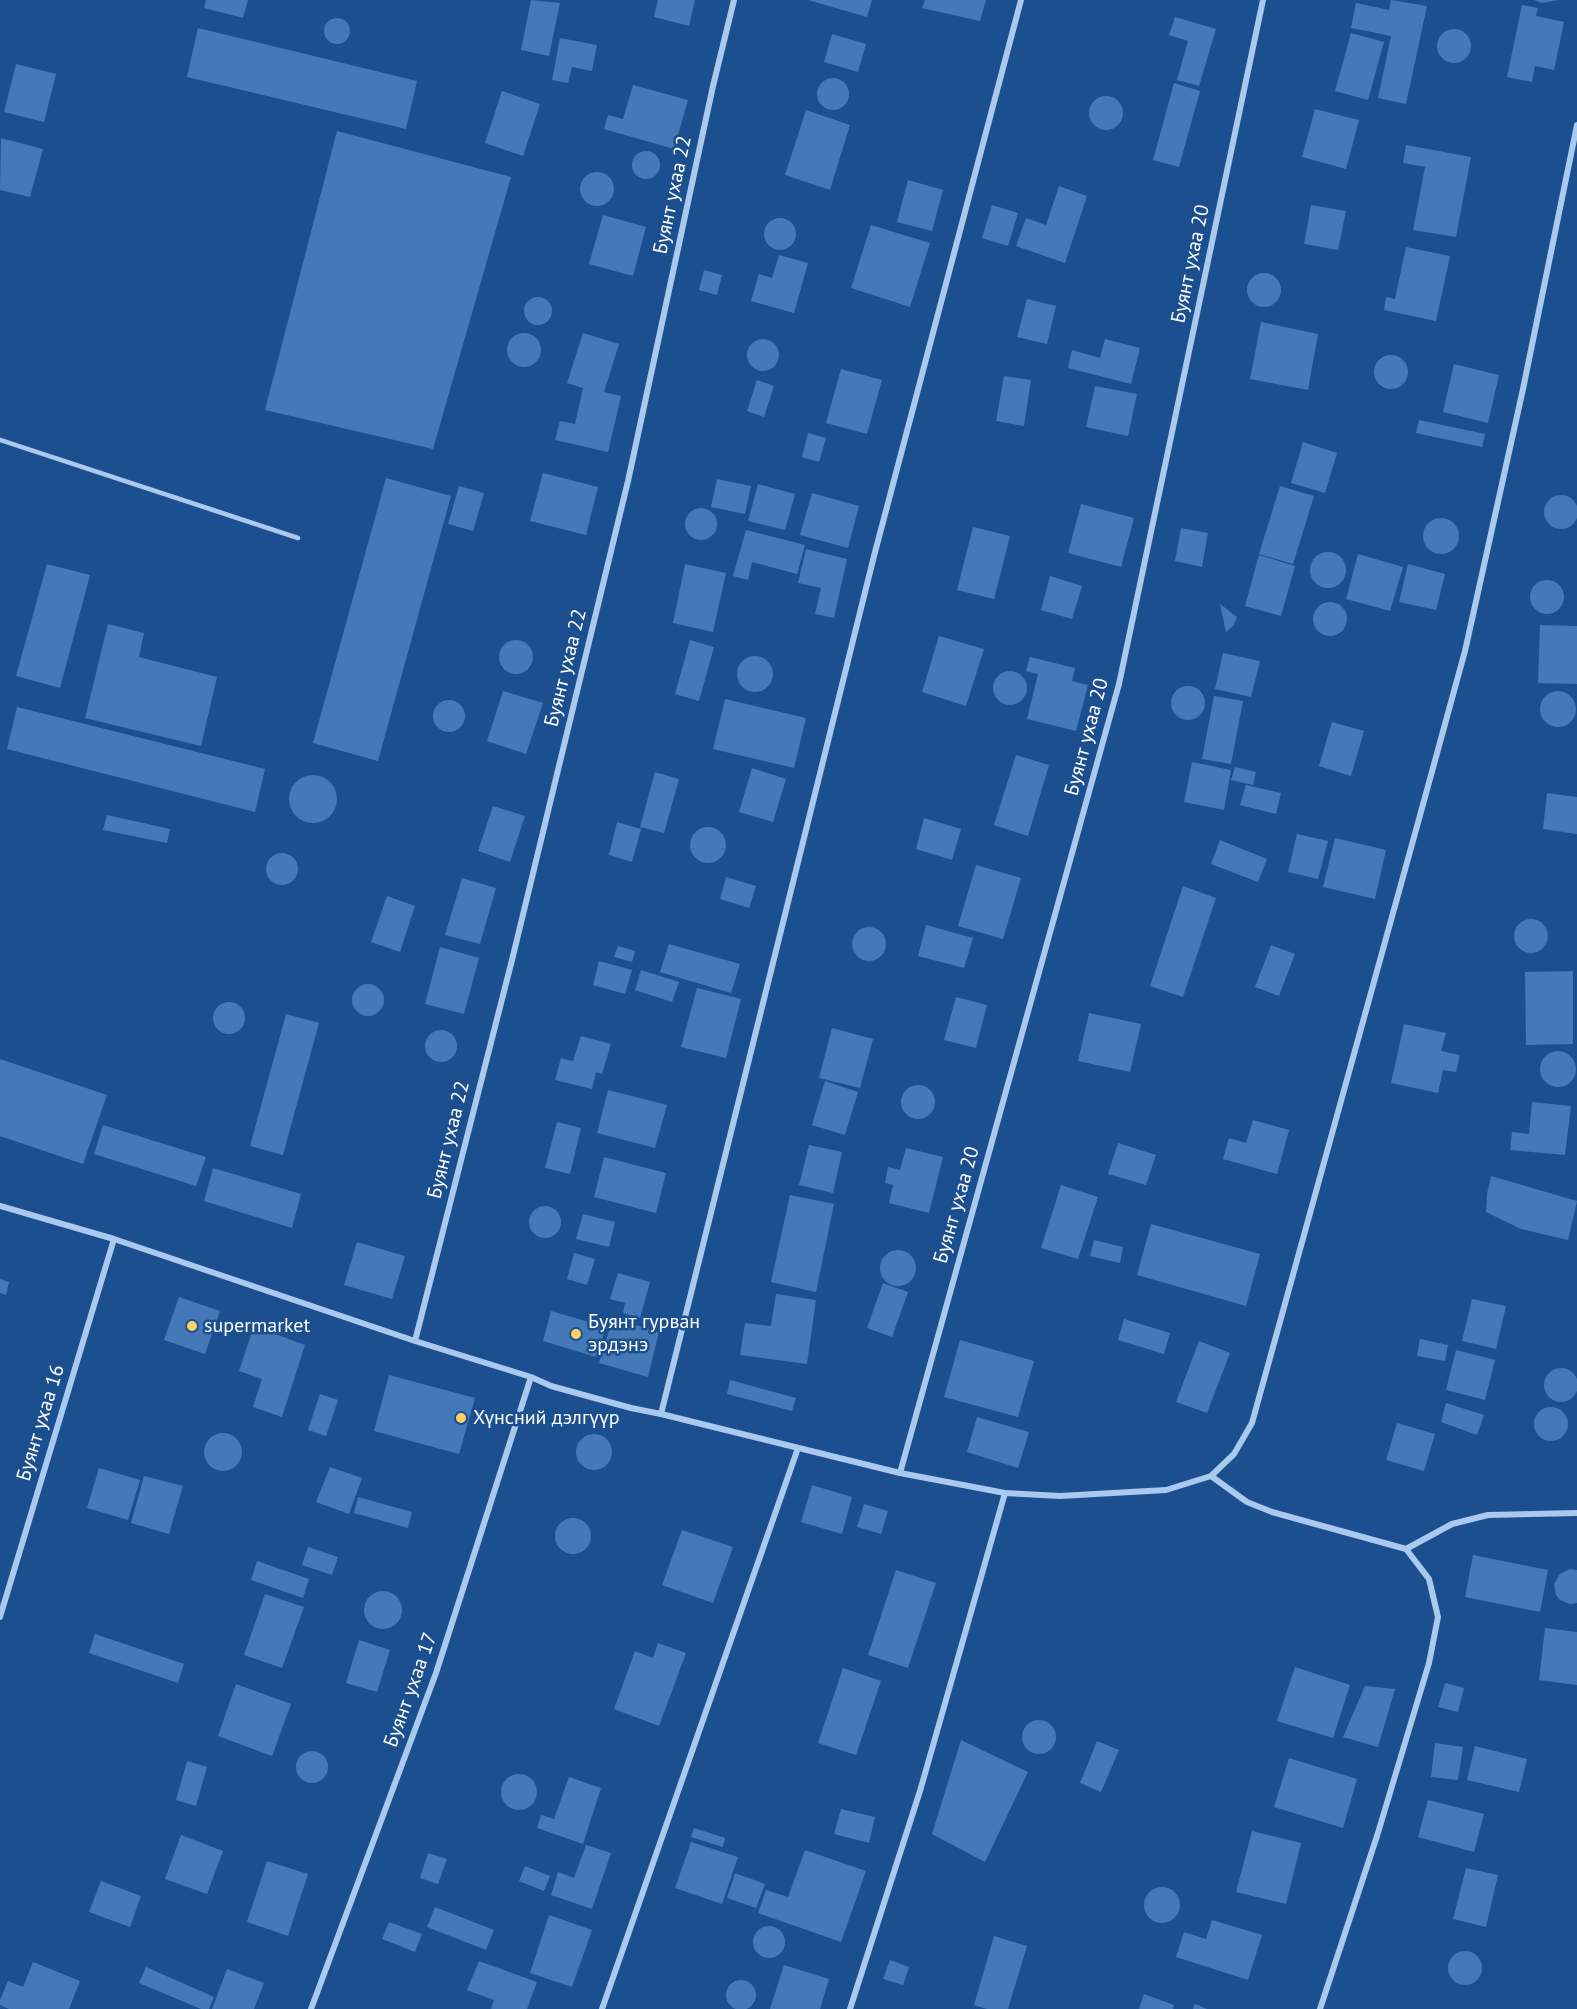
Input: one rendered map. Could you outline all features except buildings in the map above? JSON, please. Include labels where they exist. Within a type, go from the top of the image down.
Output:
[{"type":"street","name":"Буянт ухаа 22","points":[[415,1341],[515,949],[622,504],[713,86],[734,0]]},
{"type":"street","points":[[661,1414],[874,556],[1021,0]]},
{"type":"street","name":"Буянт ухаа 20","points":[[900,1473],[1119,684],[1263,0]]},
{"type":"street","points":[[0,1206],[114,1239],[415,1341],[531,1377],[551,1386],[631,1408],[900,1473],[1005,1493],[1060,1496],[1166,1490],[1210,1476],[1234,1454],[1252,1423],[1432,774],[1478,594],[1521,401],[1577,125]]},
{"type":"street","name":"Буянт ухаа 16","points":[[0,1617],[114,1239]]},
{"type":"street","name":"Буянт ухаа 17","points":[[311,2009],[436,1673],[531,1377]]},
{"type":"street","points":[[602,2009],[798,1448]]},
{"type":"street","points":[[1210,1476],[1247,1502],[1272,1512],[1406,1549],[1429,1579],[1438,1617],[1430,1664],[1320,2009]]},
{"type":"street","points":[[850,2009],[920,1791],[1005,1493]]},
{"type":"street","points":[[1406,1549],[1452,1524],[1488,1515],[1577,1513]]},
{"type":"lane","points":[[0,440],[298,538]]},
{"type":"place","name":"supermarket","points":[[192,1326]]},
{"type":"place","name":"Буянт гурван эрдэнэ","points":[[576,1334]]},
{"type":"place","name":"Хүнсний дэлгүүр","points":[[461,1418]]}]
